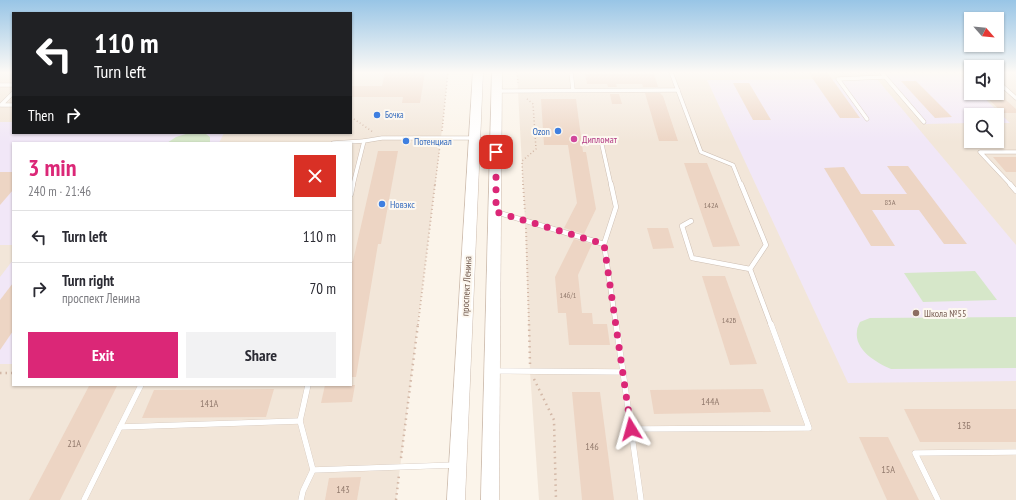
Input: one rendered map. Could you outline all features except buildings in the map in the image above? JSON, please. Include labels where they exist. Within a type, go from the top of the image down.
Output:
[{"type":"main road","name":"проспект Ленина","points":[[456,500],[477,95]]},
{"type":"main road","points":[[490,500],[496,212],[496,95]]},
{"type":"lane","points":[[11,95],[1,105],[12,105]]},
{"type":"lane","points":[[680,95],[701,152],[733,165],[766,245],[750,269]]},
{"type":"lane","points":[[850,95],[867,119]]},
{"type":"lane","points":[[901,95],[924,122]]},
{"type":"lane","points":[[348,142],[382,138],[475,138]]},
{"type":"lane","points":[[352,190],[364,141]]},
{"type":"lane","points":[[602,145],[616,207],[604,244],[641,500]]},
{"type":"lane","points":[[1016,152],[980,152],[1016,191]]},
{"type":"lane","points":[[496,212],[604,244]]},
{"type":"lane","points":[[691,222],[682,226],[692,258],[750,269]]},
{"type":"lane","points":[[631,429],[809,428],[750,269]]},
{"type":"lane","points":[[492,371],[622,372]]},
{"type":"lane","points":[[84,500],[140,386]]},
{"type":"lane","points":[[301,500],[303,491],[313,470],[300,421],[308,386]]},
{"type":"lane","points":[[120,427],[300,421]]},
{"type":"lane","points":[[938,500],[915,453],[1016,452]]},
{"type":"lane","points":[[313,470],[457,465]]},
{"type":"path","points":[[396,500],[446,95]]},
{"type":"path","points":[[352,118],[382,138]]},
{"type":"path","points":[[530,372],[554,420],[556,500]]},
{"type":"path","points":[[0,373],[12,373]]},
{"type":"shaded area","points":[[0,95],[12,95],[12,134],[352,134],[352,95],[446,95],[396,500],[0,500]]},
{"type":"shaded area","points":[[518,95],[964,95],[964,100],[1004,100],[1004,95],[1016,95],[1016,500],[539,500],[530,372],[525,221]]},
{"type":"shaded area","name":"Школа №55","points":[[714,95],[891,95],[1016,245],[1016,381],[848,383]]},
{"type":"shaded area","points":[[900,95],[964,95],[964,100],[986,100],[994,108],[964,108],[964,123],[925,124]]},
{"type":"shaded area","points":[[1004,117],[1010,123],[1004,123]]},
{"type":"shaded area","points":[[0,122],[12,122],[12,134],[224,134],[220,142],[12,142],[12,245],[0,245]]},
{"type":"shaded area","points":[[12,261],[12,364],[0,364],[0,277]]},
{"type":"green space","points":[[186,134],[206,134],[210,137],[210,142],[168,142],[176,137]]},
{"type":"green space","points":[[975,271],[997,300],[923,302],[904,273]]},
{"type":"green space","points":[[1016,317],[1016,368],[891,369],[868,355],[859,344],[857,338],[857,330],[860,322],[870,318]]},
{"type":"place","name":"Бочка","points":[[377,115]]},
{"type":"place","name":"Ozon","points":[[558,131]]},
{"type":"place","name":"Дипломат","points":[[574,139]]},
{"type":"place","name":"Потенциал","points":[[406,141]]},
{"type":"place","name":"Новэкс","points":[[382,204]]},
{"type":"place","name":"Школа №55","points":[[916,313]]},
{"type":"route","points":[[496,152],[496,212],[604,244],[631,429]]}]
